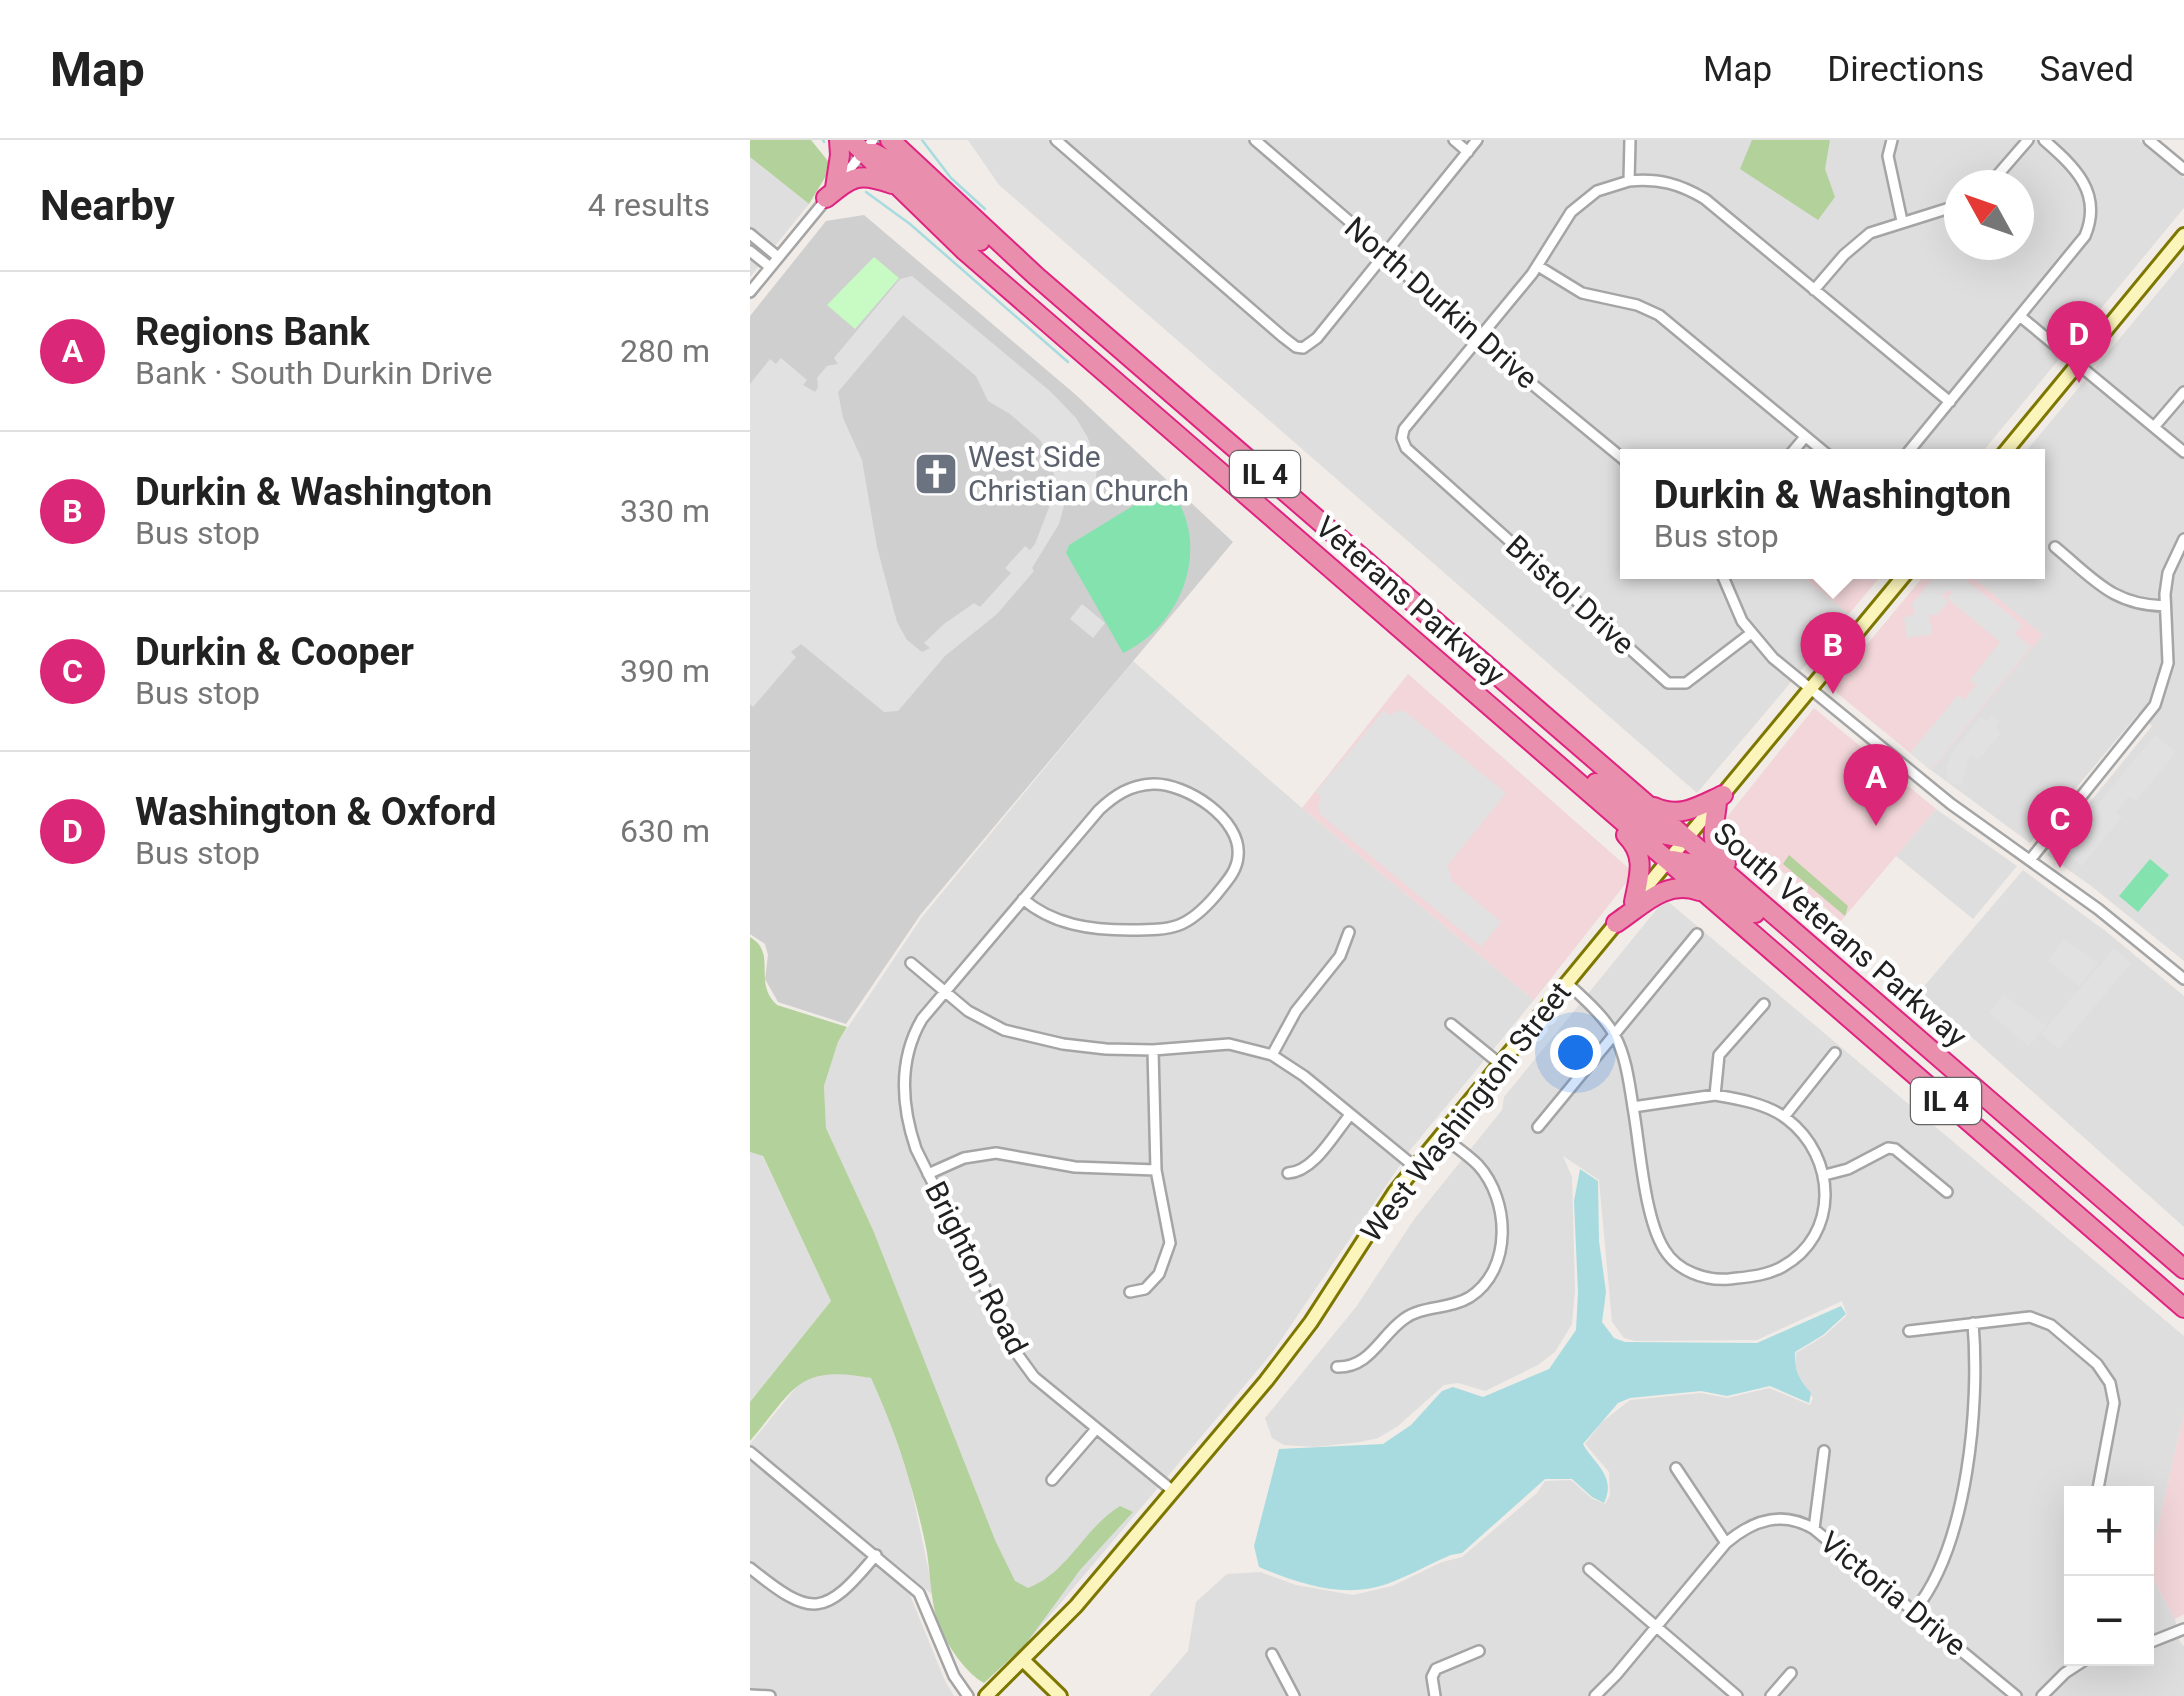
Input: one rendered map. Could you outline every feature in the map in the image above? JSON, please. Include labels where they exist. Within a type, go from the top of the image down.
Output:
[{"type":"highway","points":[[830,193],[840,155],[839,140]]},
{"type":"highway","name":"Veterans Parkway","points":[[890,140],[985,232],[1686,839]]},
{"type":"highway","points":[[904,140],[978,215],[985,232]]},
{"type":"highway","points":[[862,144],[883,157],[1004,259],[1036,276]]},
{"type":"highway","name":"Veterans Parkway","points":[[862,144],[894,185],[980,264],[1668,860]]},
{"type":"highway","points":[[830,193],[854,177],[865,176],[894,185]]},
{"type":"highway","points":[[1498,713],[1538,738],[1661,834],[1686,839]]},
{"type":"highway","points":[[1556,764],[1570,785],[1637,848],[1641,870],[1634,902]]},
{"type":"highway","points":[[1644,803],[1681,813],[1720,798]]},
{"type":"highway","points":[[1720,798],[1712,840],[1717,854],[1789,918],[1807,943]]},
{"type":"highway","name":"South Veterans Parkway","points":[[1686,839],[2184,1269]]},
{"type":"highway","points":[[1668,860],[1692,865],[1887,1012]]},
{"type":"highway","name":"South Veterans Parkway","points":[[1668,860],[2184,1304]]},
{"type":"highway","points":[[1616,923],[1668,888],[1684,886],[1708,895]]},
{"type":"street","points":[[1056,140],[1303,350],[1477,140]]},
{"type":"street","name":"North Durkin Drive","points":[[1255,140],[1385,253],[1435,304],[1620,457]]},
{"type":"street","points":[[1454,140],[1468,152]]},
{"type":"street","points":[[1629,181],[1630,140]]},
{"type":"street","points":[[1892,140],[1888,156],[1902,221]]},
{"type":"street","points":[[2002,170],[2028,140]]},
{"type":"street","points":[[1911,449],[2078,247],[2090,225],[2090,195],[2082,176],[2044,140]]},
{"type":"street","points":[[2149,140],[2184,169]]},
{"type":"street","points":[[750,292],[830,193],[862,144]]},
{"type":"street","points":[[1478,339],[1538,266],[1571,212],[1597,192],[1629,181],[1662,180],[1694,193],[1950,402]]},
{"type":"street","points":[[1814,290],[1870,233],[1944,210]]},
{"type":"street","points":[[750,234],[778,257]]},
{"type":"street","points":[[2008,449],[2184,236]]},
{"type":"street","points":[[750,251],[770,267]]},
{"type":"street","points":[[1538,266],[1582,293],[1637,305],[1659,315],[1820,449]]},
{"type":"street","points":[[2020,316],[2184,452]]},
{"type":"street","name":"Bristol Drive","points":[[1478,339],[1397,439],[1676,690],[1750,634]]},
{"type":"street","points":[[2154,428],[2184,392]]},
{"type":"street","points":[[1795,449],[1805,437]]},
{"type":"street","points":[[2030,860],[2156,705],[2168,663],[2168,572],[2184,539]]},
{"type":"street","points":[[2055,547],[2121,600],[2142,606],[2166,606]]},
{"type":"street","points":[[1724,579],[1750,634],[1810,688],[1951,804],[2098,909],[2184,979]]},
{"type":"street","name":"West Washington Street","points":[[986,1696],[1076,1606],[1285,1357],[1415,1167],[1901,579]]},
{"type":"street","name":"Brighton Road","points":[[1023,899],[1050,919],[1077,925],[1118,930],[1175,928],[1201,912],[1232,874],[1239,852],[1234,833],[1199,800],[1170,786],[1154,784],[1124,790],[1099,810],[1023,899],[944,992],[910,1038],[903,1076],[909,1129],[1018,1355],[1034,1377],[1173,1492]]},
{"type":"street","points":[[1272,1055],[1296,1012],[1340,956],[1349,932]]},
{"type":"street","points":[[1538,1128],[1697,934]]},
{"type":"street","points":[[911,963],[984,1022],[1004,1030],[1063,1044],[1153,1050],[1229,1044],[1272,1055],[1415,1167]]},
{"type":"street","points":[[1567,983],[1615,1032],[1625,1053],[1652,1223],[1662,1248],[1682,1268],[1712,1281],[1756,1276],[1781,1268],[1803,1251],[1822,1217],[1825,1174],[1815,1149],[1784,1116],[1762,1106],[1715,1095],[1634,1106]]},
{"type":"street","points":[[1715,1095],[1718,1056],[1764,1004]]},
{"type":"street","points":[[1451,1024],[1500,1064]]},
{"type":"street","points":[[1130,1292],[1151,1284],[1168,1252],[1170,1231],[1156,1170],[1153,1050]]},
{"type":"street","points":[[1784,1116],[1835,1053]]},
{"type":"street","points":[[1288,1173],[1299,1173],[1308,1166],[1350,1115]]},
{"type":"street","points":[[1337,1366],[1362,1361],[1411,1314],[1446,1307],[1470,1296],[1488,1280],[1494,1268],[1500,1254],[1502,1221],[1493,1190],[1476,1163],[1442,1135]]},
{"type":"street","points":[[1825,1174],[1848,1168],[1888,1148],[1895,1149],[1947,1192]]},
{"type":"street","points":[[928,1174],[964,1158],[996,1153],[1075,1167],[1156,1170]]},
{"type":"street","points":[[1909,1331],[2022,1316],[2051,1324],[2106,1375],[2112,1391],[2113,1421],[2098,1486]]},
{"type":"street","points":[[1915,1610],[1936,1582],[1943,1562],[1968,1456],[1977,1389],[1972,1323]]},
{"type":"street","points":[[1052,1480],[1096,1429]]},
{"type":"street","points":[[750,1452],[919,1592],[954,1676],[968,1696]]},
{"type":"street","points":[[1814,1529],[1824,1452]]},
{"type":"street","points":[[1676,1468],[1726,1543]]},
{"type":"street","name":"Victoria Drive","points":[[1595,1696],[1726,1543],[1746,1527],[1787,1518],[1814,1529],[2016,1696]]},
{"type":"street","points":[[750,1568],[790,1600],[821,1604],[842,1592],[876,1555]]},
{"type":"street","points":[[1589,1568],[1737,1696]]},
{"type":"street","points":[[2154,1641],[2184,1629]]},
{"type":"street","points":[[1435,1696],[1432,1677],[1436,1669],[1479,1651]]},
{"type":"street","points":[[1272,1654],[1294,1696]]},
{"type":"street","points":[[1023,1660],[1060,1696]]},
{"type":"street","points":[[2042,1696],[2076,1666]]},
{"type":"street","points":[[1771,1696],[1791,1672]]},
{"type":"street","points":[[750,1695],[770,1696]]},
{"type":"shaded area","points":[[968,140],[2139,140],[2184,178],[2184,208],[1985,449],[1620,449],[1620,579],[1806,579],[1849,614],[1697,793],[999,185]]},
{"type":"shaded area","points":[[750,157],[809,204],[750,277]]},
{"type":"shaded area","name":"West Side Christian Church","points":[[864,215],[1076,395],[1233,542],[921,914],[846,1024],[778,1002],[765,979],[765,944],[750,934],[750,316],[826,221]]},
{"type":"shaded area","points":[[2184,261],[2184,961],[2047,855],[2152,726],[2138,714],[2030,843],[1931,770],[2042,635],[1974,579],[2045,579],[2045,449],[2028,449]]},
{"type":"shaded area","points":[[912,276],[1051,392],[1076,418],[1088,438],[1097,467],[1094,500],[1087,504],[1066,499],[1059,524],[1032,568],[1034,571],[997,614],[945,656],[898,711],[884,712],[801,644],[791,652],[796,657],[753,707],[750,384],[770,359],[776,364],[781,358],[807,380],[803,385],[815,392],[817,378],[827,366],[838,364],[834,358],[900,279]],"holes":[[[903,315],[976,376],[988,401],[1040,440],[1051,459],[1053,497],[1035,544],[1030,550],[1025,546],[1005,568],[1011,573],[980,607],[974,603],[944,624],[924,643],[930,648],[922,652],[907,640],[897,622],[877,547],[862,460],[843,418],[838,392]]]},
{"type":"shaded area","points":[[1806,579],[1878,579],[1849,614]]},
{"type":"shaded area","points":[[1921,579],[1975,579],[2043,635],[1931,770],[1831,688]]},
{"type":"shaded area","points":[[1932,579],[1965,579],[2022,625],[2015,634],[2031,647],[1930,770],[1910,753],[1958,695],[1964,700],[1976,685],[1970,680],[2000,642],[1947,598],[1950,590],[1942,595],[1948,602],[1936,616],[1929,613],[1932,634],[1907,638],[1904,617],[1916,611],[1911,605]]},
{"type":"shaded area","points":[[1082,604],[1105,623],[1093,638],[1070,619]]},
{"type":"shaded area","points":[[1133,661],[1302,808],[1534,1000],[1411,1149],[1272,1353],[1025,1645],[873,1230],[826,1128],[824,1086],[838,1042],[922,917]]},
{"type":"shaded area","points":[[1408,674],[1634,873],[1534,1000],[1302,808]]},
{"type":"shaded area","points":[[1814,708],[1936,809],[1841,921],[1723,822]]},
{"type":"shaded area","points":[[1384,710],[1389,715],[1401,710],[1407,713],[1506,793],[1448,865],[1452,881],[1501,922],[1481,947],[1320,814],[1321,797],[1316,792]]},
{"type":"shaded area","points":[[1992,715],[2000,722],[1996,728],[2001,733],[1978,760],[1971,755],[1968,758],[1962,785],[1947,782],[1947,765],[1954,750],[1981,717],[1987,721]]},
{"type":"shaded area","points":[[2155,735],[2176,752],[2136,801],[2129,796],[2116,812],[2122,817],[2081,866],[2061,849]]},
{"type":"shaded area","points":[[1936,809],[2017,866],[1973,919],[1896,856]]},
{"type":"shaded area","points":[[2023,870],[2184,996],[2184,1227],[1920,991]]},
{"type":"shaded area","points":[[1665,899],[2184,1336],[2184,1413],[2154,1544],[2154,1486],[2064,1486],[2064,1666],[2154,1666],[2154,1581],[2175,1619],[2184,1646],[2184,1696],[1149,1696],[1188,1651],[1196,1602],[1227,1574],[1260,1572],[1296,1585],[1353,1595],[1392,1586],[1442,1562],[1462,1557],[1537,1493],[1545,1481],[1571,1480],[1591,1498],[1605,1504],[1610,1495],[1609,1472],[1585,1444],[1602,1422],[1630,1400],[1701,1393],[1727,1398],[1769,1388],[1810,1405],[1813,1398],[1800,1381],[1796,1353],[1824,1336],[1847,1315],[1842,1301],[1757,1340],[1624,1338],[1612,1322],[1599,1180],[1563,1156],[1572,1177],[1575,1291],[1572,1324],[1555,1352],[1538,1365],[1485,1391],[1458,1383],[1444,1385],[1398,1426],[1378,1438],[1315,1447],[1284,1445],[1272,1438],[1265,1418],[1356,1307],[1415,1218],[1502,1110],[1504,1097]]},
{"type":"shaded area","points":[[2064,939],[2098,963],[2079,986],[2048,961]]},
{"type":"shaded area","points":[[2114,948],[2131,963],[2059,1049],[2041,1034]]},
{"type":"shaded area","points":[[2004,995],[2046,1026],[2029,1046],[1989,1013]]},
{"type":"shaded area","points":[[750,1152],[762,1155],[831,1301],[750,1402]]},
{"type":"shaded area","points":[[834,1372],[871,1378],[887,1413],[910,1482],[934,1596],[750,1444],[803,1379]]},
{"type":"shaded area","points":[[2184,1413],[2184,1614],[2175,1619],[2154,1581],[2154,1544]]},
{"type":"shaded area","points":[[750,1458],[910,1595],[954,1696],[750,1696]]},
{"type":"green space","points":[[750,140],[811,140],[832,166],[809,204],[750,157]]},
{"type":"green space","points":[[1752,140],[1830,140],[1825,169],[1835,197],[1818,220],[1740,169]]},
{"type":"green space","points":[[874,257],[899,278],[855,329],[827,305]]},
{"type":"green space","points":[[1167,485],[1181,507],[1189,531],[1186,579],[1163,622],[1145,640],[1123,653],[1066,553],[1069,545]]},
{"type":"green space","points":[[1789,855],[1848,906],[1845,916],[1783,864]]},
{"type":"green space","points":[[2150,859],[2169,875],[2138,912],[2119,896]]},
{"type":"green space","points":[[750,937],[763,951],[766,987],[777,1005],[847,1027],[824,1086],[826,1128],[873,1230],[995,1540],[1015,1581],[1028,1588],[1042,1581],[1107,1515],[1120,1506],[1133,1512],[1080,1570],[1025,1645],[984,1683],[959,1660],[937,1621],[916,1504],[871,1378],[812,1378],[788,1395],[750,1441],[750,1402],[831,1301],[763,1156],[750,1152]]},
{"type":"water","points":[[1580,1169],[1598,1181],[1599,1241],[1606,1292],[1602,1322],[1614,1338],[1625,1342],[1757,1343],[1841,1306],[1846,1314],[1823,1335],[1795,1352],[1798,1374],[1811,1393],[1809,1403],[1770,1386],[1727,1396],[1701,1391],[1630,1398],[1618,1403],[1583,1444],[1606,1478],[1604,1503],[1572,1479],[1545,1479],[1462,1553],[1371,1588],[1322,1588],[1259,1567],[1254,1546],[1279,1449],[1383,1444],[1411,1425],[1442,1391],[1453,1387],[1483,1397],[1549,1369],[1576,1330],[1574,1201]]},
{"type":"waterway","points":[[922,140],[951,178],[985,209]]},
{"type":"waterway","points":[[866,192],[910,224],[1068,362]]},
{"type":"place","name":"Washington & Oxford","points":[[2079,383]]},
{"type":"place","name":"West Side Christian Church","points":[[936,474]]},
{"type":"place","name":"Durkin & Washington","points":[[1833,694]]},
{"type":"place","name":"Regions Bank","points":[[1876,826]]},
{"type":"place","name":"Durkin & Cooper","points":[[2060,868]]}]
